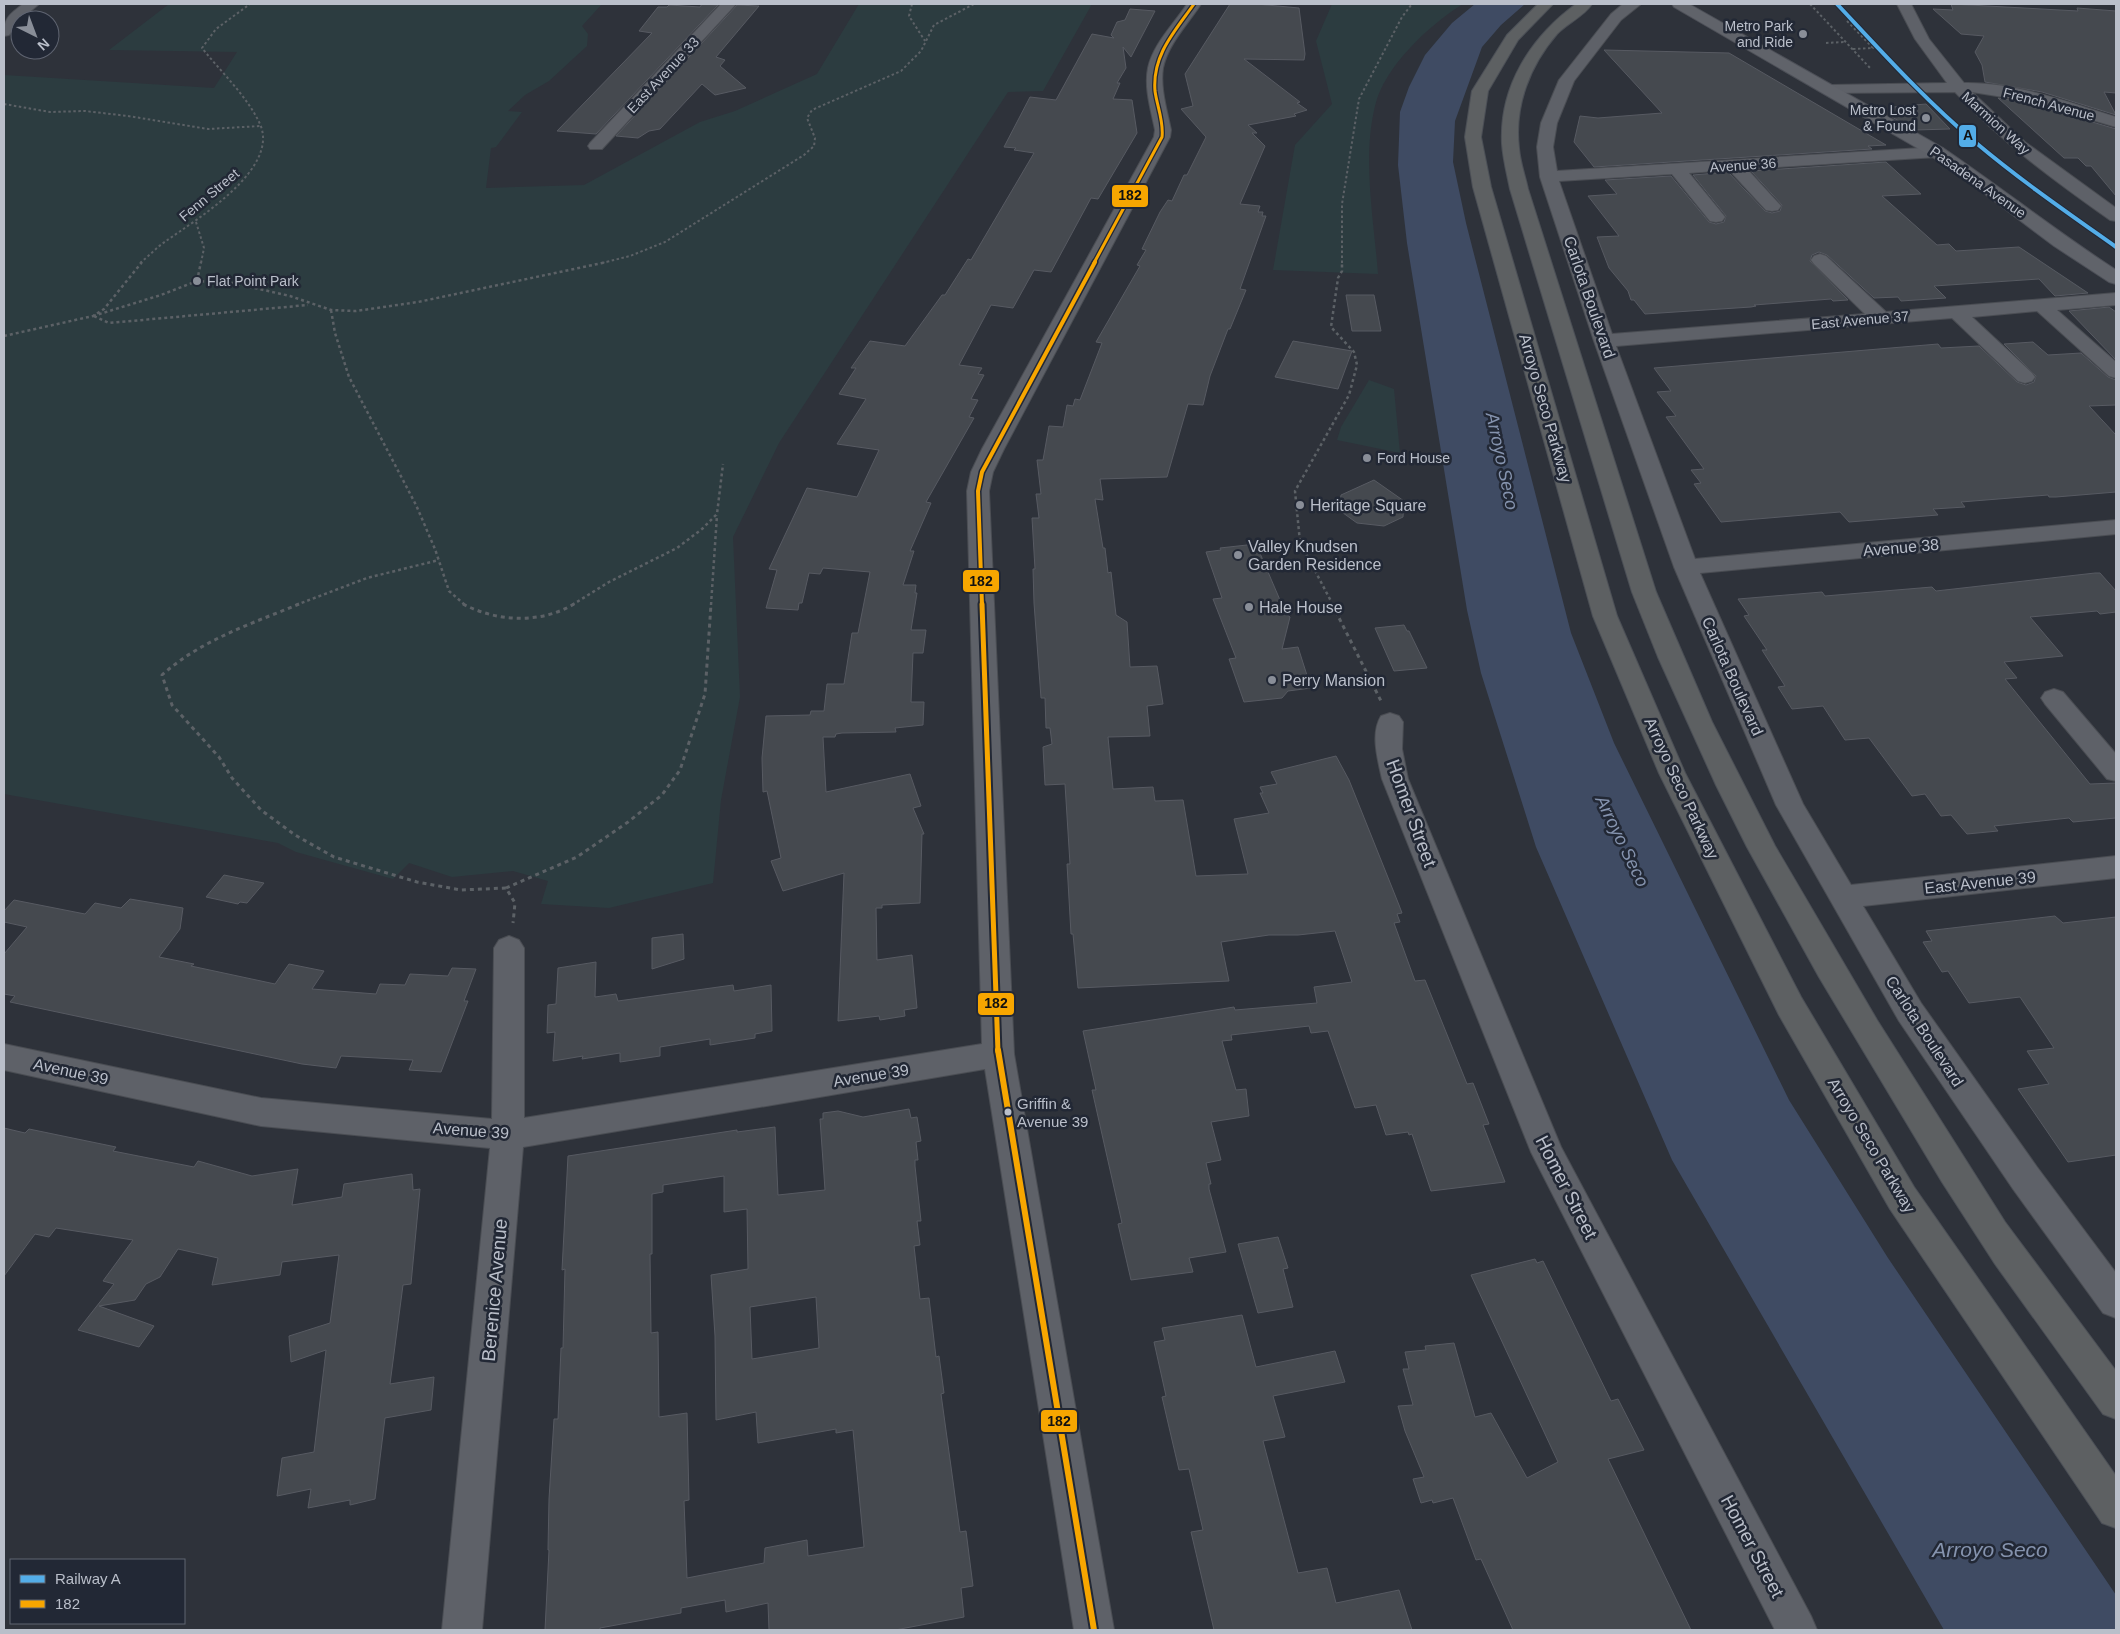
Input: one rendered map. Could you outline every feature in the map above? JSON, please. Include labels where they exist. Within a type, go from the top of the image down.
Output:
[{"type":"highway","name":"Arroyo Seco Parkway","points":[[1546,4],[1512,38],[1496,61],[1480,91],[1472,136],[1485,196],[1605,616],[1672,773],[1790,1006],[1902,1198],[2116,1509]]},
{"type":"highway","points":[[1585,4],[1574,11],[1541,44],[1528,62],[1512,100],[1510,141],[1519,189],[1644,592],[1686,695],[1746,821],[1821,955],[2006,1251],[2116,1401]]},
{"type":"main road","name":"Pasadena Avenue","points":[[1679,4],[1937,152],[1970,174],[2060,242],[2116,278]]},
{"type":"street","points":[[4,32],[13,19],[32,4]]},
{"type":"street","name":"East Avenue 33","points":[[596,146],[729,4]]},
{"type":"street","points":[[1094,1630],[998,1054],[978,491],[982,472],[993,449],[1162,137],[1164,130],[1156,83],[1156,69],[1162,52],[1194,4]]},
{"type":"street","name":"Carlota Boulevard","points":[[1634,4],[1616,17],[1567,80],[1557,100],[1549,123],[1545,147],[1549,177],[1604,341],[1686,567],[1790,805],[1910,1012],[2025,1178],[2116,1301]]},
{"type":"street","name":"Marmion Way","points":[[1904,4],[1909,19],[1925,45],[1956,86],[1992,122],[2014,140],[2116,216]]},
{"type":"street","name":"French Avenue","points":[[1831,90],[1956,86],[2001,90],[2072,108],[2116,122]]},
{"type":"street","name":"Avenue 36","points":[[1549,177],[1937,152]]},
{"type":"street","points":[[1733,166],[1772,206]]},
{"type":"street","points":[[1677,169],[1716,217]]},
{"type":"street","points":[[1820,260],[1881,318]]},
{"type":"street","name":"East Avenue 37","points":[[1604,341],[2116,299]]},
{"type":"street","points":[[2041,305],[2116,372]]},
{"type":"street","points":[[1956,312],[2025,377]]},
{"type":"street","name":"Avenue 38","points":[[1686,567],[2116,527]]},
{"type":"street","points":[[2054,698],[2116,772]]},
{"type":"street","name":"Homer Street","points":[[1390,722],[1389,749],[1395,779],[1547,1152],[1797,1630]]},
{"type":"street","name":"East Avenue 39","points":[[1843,897],[2116,867]]},
{"type":"street","name":"Berenice Avenue","points":[[462,1630],[508,1135],[509,948]]},
{"type":"street","name":"Avenue 39","points":[[4,1056],[261,1112],[508,1135],[998,1054]]},
{"type":"path","name":"Fenn Street","points":[[4,336],[93,316],[104,309],[140,263],[166,241],[196,222],[248,176],[262,150],[261,126],[252,109],[202,48],[206,40],[214,32],[250,4]]},
{"type":"path","points":[[912,4],[909,16],[925,41]]},
{"type":"path","points":[[93,316],[161,295],[197,281],[233,283],[290,296],[311,305],[331,310],[356,311],[550,275],[630,256],[665,242],[804,155],[814,146],[815,138],[807,118],[812,110],[901,71],[921,51],[934,25],[974,4]]},
{"type":"path","points":[[1390,722],[1370,676],[1300,542],[1295,491],[1350,396],[1357,365],[1354,352],[1331,327],[1338,278],[1342,271],[1342,204],[1359,99],[1402,17],[1412,4]]},
{"type":"path","points":[[1810,4],[1888,88]]},
{"type":"path","points":[[1847,21],[1873,48],[1852,49]]},
{"type":"path","points":[[1826,43],[1846,42]]},
{"type":"path","points":[[4,104],[50,112],[85,111],[128,116],[208,129],[236,129],[261,126]]},
{"type":"path","points":[[196,222],[204,248],[197,281]]},
{"type":"path","points":[[93,316],[109,323],[311,305]]},
{"type":"path","points":[[331,310],[333,327],[348,374],[364,408],[405,482],[439,560],[451,594],[464,605],[492,615],[518,618],[546,616],[572,605],[608,583],[660,558],[687,541],[717,514]]},
{"type":"path","points":[[439,560],[381,573],[344,585],[247,625],[200,647],[172,665],[162,675],[172,705],[219,757],[232,778],[262,810],[295,835],[334,857],[417,882],[460,890],[506,888],[577,858],[662,795],[680,770],[705,694],[717,514],[723,464]]},
{"type":"path","points":[[506,888],[515,903],[509,948]]},
{"type":"shaded area","points":[[169,4],[602,4],[582,26],[588,34],[587,46],[549,81],[525,95],[508,111],[522,112],[496,147],[491,148],[486,188],[584,185],[700,122],[735,111],[817,74],[859,4],[1092,4],[1043,91],[1008,92],[779,443],[733,537],[740,697],[721,800],[713,883],[609,908],[541,904],[548,881],[513,871],[452,877],[409,863],[393,879],[296,852],[278,843],[4,794],[4,75],[214,88],[237,52],[109,50]]},
{"type":"shaded area","points":[[1332,4],[1463,4],[1437,23],[1410,48],[1388,76],[1375,106],[1371,126],[1369,168],[1378,274],[1273,270],[1295,145],[1332,104],[1316,41]]},
{"type":"shaded area","points":[[1369,380],[1394,389],[1400,453],[1337,440],[1341,427]]},
{"type":"water","name":"Arroyo Seco","points":[[1475,4],[1525,4],[1501,25],[1482,47],[1455,121],[1453,162],[1466,223],[1571,633],[1614,743],[1789,1100],[1888,1258],[2116,1595],[2116,1630],[1944,1630],[1672,1160],[1536,847],[1481,673],[1467,610],[1407,243],[1398,165],[1400,112],[1409,87],[1425,55],[1452,23]]},
{"type":"building","points":[[702,4],[718,5],[596,134],[557,131],[652,33],[639,31],[658,7],[667,7],[669,5],[700,7]]},
{"type":"building","points":[[1230,4],[1256,4],[1299,8],[1305,54],[1304,60],[1244,59],[1300,102],[1297,103],[1307,110],[1294,114],[1296,116],[1248,125],[1257,133],[1252,133],[1265,146],[1240,204],[1260,206],[1258,212],[1263,212],[1262,216],[1266,216],[1240,289],[1246,290],[1230,329],[1228,329],[1210,376],[1203,405],[1188,404],[1167,477],[1100,479],[1103,500],[1095,499],[1108,573],[1111,572],[1116,615],[1127,622],[1130,667],[1157,666],[1163,704],[1147,706],[1150,736],[1108,737],[1113,789],[1153,787],[1155,801],[1183,800],[1196,876],[1248,874],[1234,819],[1269,813],[1260,793],[1263,793],[1260,787],[1277,784],[1271,772],[1336,756],[1349,780],[1402,913],[1397,914],[1400,922],[1394,923],[1415,981],[1425,980],[1467,1084],[1473,1083],[1489,1124],[1483,1125],[1505,1182],[1431,1191],[1412,1134],[1409,1135],[1408,1132],[1386,1135],[1376,1105],[1355,1108],[1328,1031],[1311,1033],[1309,1026],[1231,1035],[1232,1040],[1222,1041],[1236,1090],[1246,1089],[1249,1116],[1211,1122],[1221,1160],[1206,1163],[1211,1184],[1209,1184],[1209,1189],[1226,1252],[1189,1258],[1193,1272],[1131,1280],[1118,1224],[1122,1223],[1092,1090],[1096,1090],[1083,1031],[1234,1007],[1235,1010],[1317,1003],[1314,987],[1352,982],[1335,931],[1298,935],[1269,935],[1221,942],[1229,981],[1078,988],[1073,934],[1071,934],[1067,864],[1070,864],[1065,784],[1045,785],[1043,747],[1052,744],[1050,728],[1046,728],[1045,698],[1041,698],[1034,603],[1033,569],[1035,569],[1032,518],[1039,518],[1036,494],[1041,494],[1037,460],[1043,460],[1049,426],[1063,427],[1067,405],[1073,406],[1075,399],[1080,400],[1102,343],[1096,342],[1140,266],[1137,265],[1146,250],[1142,249],[1160,212],[1168,200],[1172,201],[1184,175],[1187,175],[1206,137],[1181,109],[1193,106],[1185,74]]},
{"type":"building","points":[[1951,4],[2078,11],[2077,8],[2116,11],[2116,93],[2104,92],[2116,115],[2042,92],[1985,82],[1982,65],[1975,52],[1984,36],[1961,34],[1933,9],[1953,10]]},
{"type":"building","points":[[737,5],[759,6],[716,57],[725,60],[720,66],[746,88],[715,95],[702,84],[660,129],[649,131],[638,138],[616,136]]},
{"type":"building","points":[[1130,9],[1155,11],[1131,57],[1123,47],[1126,68],[1117,83],[1120,83],[1113,99],[1132,100],[1137,133],[1098,199],[1091,198],[1051,272],[1034,270],[1013,308],[991,305],[959,365],[982,368],[978,374],[984,375],[971,399],[978,400],[969,417],[974,418],[926,502],[931,503],[910,551],[914,551],[903,585],[916,585],[915,593],[917,593],[911,630],[926,630],[923,653],[913,653],[911,702],[924,702],[923,725],[895,728],[896,732],[842,733],[836,734],[835,737],[823,737],[826,792],[910,774],[921,806],[913,808],[924,834],[922,834],[920,903],[882,905],[882,908],[876,908],[877,960],[912,955],[917,1008],[904,1010],[905,1016],[880,1020],[879,1016],[838,1021],[844,873],[783,891],[771,861],[781,858],[767,791],[763,792],[762,758],[766,716],[810,715],[811,711],[824,711],[827,684],[844,684],[852,633],[858,633],[870,572],[823,568],[820,574],[809,573],[802,603],[799,603],[798,610],[766,608],[777,570],[769,569],[807,488],[857,497],[879,450],[837,444],[866,399],[839,394],[856,368],[851,368],[870,341],[905,346],[942,295],[945,295],[968,259],[971,260],[1034,153],[1004,147],[1030,97],[1056,100],[1092,34],[1114,38],[1111,35],[1117,22],[1125,20]]},
{"type":"building","points":[[1604,50],[1729,53],[1886,145],[1868,146],[1872,149],[1594,167],[1574,142],[1580,116],[1598,118],[1662,113]]},
{"type":"building","points":[[1998,98],[2028,103],[2116,129],[2116,196],[2091,166],[2086,166],[2078,158],[2064,158]]},
{"type":"building","name":"Metro Lost & Found","points":[[1926,104],[1950,129],[1915,130],[1890,116],[1893,107]]},
{"type":"building","points":[[1886,162],[1921,194],[1882,196],[1937,245],[1949,244],[1956,251],[2019,247],[2088,293],[2055,296],[2039,279],[1934,286],[1946,298],[1901,301],[1898,297],[1874,298],[1827,255],[1819,252],[1812,255],[1810,261],[1848,300],[1833,301],[1831,299],[1754,305],[1756,306],[1751,307],[1645,314],[1634,300],[1631,300],[1628,291],[1609,268],[1597,237],[1619,236],[1588,196],[1617,194],[1605,180],[1671,176],[1709,222],[1716,224],[1724,222],[1726,216],[1693,175],[1728,172],[1765,211],[1772,213],[1780,211],[1782,205],[1751,171]]},
{"type":"building","points":[[1346,295],[1374,295],[1381,331],[1352,331]]},
{"type":"building","points":[[2109,307],[2116,312],[2116,360],[2069,311]]},
{"type":"building","points":[[1293,341],[1352,351],[1338,389],[1275,377]]},
{"type":"building","points":[[2033,342],[2048,355],[2081,353],[2108,377],[2116,380],[2116,405],[2089,406],[2116,435],[2116,492],[1961,502],[1965,507],[1933,509],[1938,515],[1849,522],[1840,512],[1721,522],[1694,484],[1701,483],[1691,470],[1704,469],[1666,417],[1676,416],[1657,392],[1671,391],[1654,368],[1938,344],[1941,348],[1979,346],[2017,382],[2026,385],[2034,382],[2036,376],[2004,344]]},
{"type":"building","points":[[1374,480],[1404,501],[1403,517],[1384,526],[1357,523],[1339,510],[1341,495]]},
{"type":"building","points":[[1256,544],[1286,614],[1290,617],[1282,649],[1298,647],[1311,688],[1288,691],[1282,698],[1244,702],[1229,659],[1236,658],[1213,599],[1222,598],[1206,552],[1221,550],[1220,548]]},
{"type":"building","points":[[2100,573],[2116,591],[2116,612],[2100,614],[2097,611],[2030,617],[2063,656],[2004,662],[2017,678],[2005,679],[2090,784],[2116,783],[2116,818],[2073,822],[2069,818],[1994,826],[1998,831],[1967,834],[1951,815],[1941,816],[1925,794],[1912,796],[1869,738],[1845,740],[1823,706],[1792,709],[1778,687],[1785,686],[1762,650],[1767,650],[1744,616],[1749,615],[1738,599],[1822,592],[1825,596],[1932,587],[1936,591]]},
{"type":"building","points":[[1404,625],[1407,631],[1409,631],[1427,668],[1394,671],[1375,628]]},
{"type":"building","points":[[224,875],[264,883],[247,903],[240,902],[238,904],[206,897]]},
{"type":"building","points":[[130,899],[183,908],[180,929],[159,957],[194,964],[191,966],[275,984],[289,964],[324,971],[312,989],[376,994],[380,984],[405,985],[410,974],[448,976],[452,968],[476,969],[464,1001],[468,1001],[441,1072],[409,1070],[413,1060],[341,1056],[336,1068],[302,1064],[10,1002],[15,996],[4,994],[4,954],[27,927],[4,922],[4,911],[14,900],[85,914],[95,903],[121,908]]},
{"type":"building","points":[[2055,916],[2063,923],[2116,917],[2116,1155],[2068,1162],[2018,1089],[2049,1084],[2027,1051],[2054,1048],[2020,997],[1969,1003],[1948,971],[1942,972],[1923,942],[1932,941],[1926,931]]},
{"type":"building","points":[[683,934],[684,959],[652,969],[652,938]]},
{"type":"building","points":[[596,962],[595,997],[616,994],[618,1001],[733,985],[734,991],[771,985],[772,1031],[755,1034],[755,1038],[710,1045],[710,1039],[660,1047],[660,1056],[620,1062],[620,1053],[553,1061],[555,1032],[547,1033],[548,1005],[556,1004],[558,968]]},
{"type":"building","points":[[909,1109],[911,1118],[917,1117],[921,1141],[916,1142],[918,1160],[915,1160],[915,1166],[921,1221],[917,1221],[920,1245],[914,1246],[920,1299],[929,1298],[936,1357],[939,1356],[944,1393],[941,1394],[960,1532],[966,1531],[973,1586],[961,1588],[964,1617],[895,1630],[769,1630],[768,1603],[726,1612],[725,1600],[681,1608],[681,1613],[600,1628],[600,1630],[545,1630],[549,1550],[549,1499],[554,1419],[558,1419],[561,1348],[563,1348],[565,1269],[562,1270],[568,1156],[737,1130],[737,1132],[775,1127],[778,1195],[825,1190],[820,1119],[823,1119],[823,1113],[838,1111],[863,1117]],"holes":[[[724,1176],[724,1212],[747,1209],[748,1269],[711,1275],[715,1336],[716,1420],[756,1412],[758,1443],[836,1429],[836,1433],[853,1430],[864,1547],[808,1556],[807,1540],[765,1548],[764,1563],[687,1578],[684,1501],[689,1500],[687,1413],[659,1417],[658,1332],[651,1333],[650,1254],[652,1254],[652,1194],[663,1192],[663,1185]],[[816,1297],[819,1348],[752,1359],[750,1307]]]},
{"type":"building","points":[[4,1128],[25,1133],[29,1129],[116,1147],[113,1151],[194,1167],[198,1161],[252,1176],[298,1169],[292,1205],[342,1197],[344,1184],[412,1174],[413,1190],[420,1189],[411,1284],[403,1285],[390,1384],[434,1377],[431,1410],[385,1418],[375,1499],[350,1505],[350,1500],[308,1508],[311,1489],[277,1496],[282,1458],[314,1452],[326,1350],[291,1362],[289,1336],[330,1323],[339,1255],[282,1262],[280,1275],[212,1285],[218,1258],[178,1249],[160,1277],[146,1284],[135,1300],[99,1306],[154,1326],[139,1347],[78,1330],[114,1284],[103,1281],[133,1240],[56,1228],[49,1237],[35,1234],[4,1276]]},
{"type":"building","points":[[1278,1237],[1288,1268],[1283,1269],[1293,1307],[1258,1313],[1238,1244]]},
{"type":"building","points":[[1535,1259],[1537,1263],[1543,1261],[1611,1401],[1618,1399],[1644,1450],[1608,1459],[1691,1630],[1513,1630],[1481,1559],[1476,1560],[1453,1498],[1433,1503],[1432,1500],[1421,1503],[1413,1479],[1424,1477],[1405,1431],[1398,1406],[1413,1405],[1403,1369],[1409,1369],[1405,1352],[1426,1350],[1425,1346],[1454,1343],[1475,1417],[1491,1413],[1527,1478],[1558,1462],[1471,1275]]},
{"type":"building","points":[[1242,1315],[1256,1367],[1335,1351],[1345,1382],[1273,1396],[1285,1437],[1263,1441],[1298,1573],[1327,1568],[1336,1603],[1399,1590],[1412,1630],[1214,1630],[1191,1532],[1203,1530],[1189,1469],[1179,1470],[1162,1397],[1166,1396],[1154,1342],[1165,1340],[1162,1328]]},
{"type":"rail line","name":"A","points":[[1837,4],[1887,57],[1975,142],[2027,183],[2116,247]]},
{"type":"transit line","name":"182","points":[[1094,1630],[998,1054],[978,491],[982,472],[993,449],[1162,137],[1163,130],[1155,91],[1156,68],[1167,42],[1194,4]]},
{"type":"place","name":"Metro Park and Ride","points":[[1803,34]]},
{"type":"place","name":"Metro Lost & Found","points":[[1926,118]]},
{"type":"place","name":"Flat Point Park","points":[[197,281]]},
{"type":"place","name":"Ford House","points":[[1367,458]]},
{"type":"place","name":"Heritage Square","points":[[1300,505]]},
{"type":"place","name":"Valley Knudsen Garden Residence","points":[[1238,555]]},
{"type":"place","name":"Hale House","points":[[1249,607]]},
{"type":"place","name":"Perry Mansion","points":[[1272,680]]},
{"type":"place","name":"Griffin & Avenue 39","points":[[1008,1112]]}]
